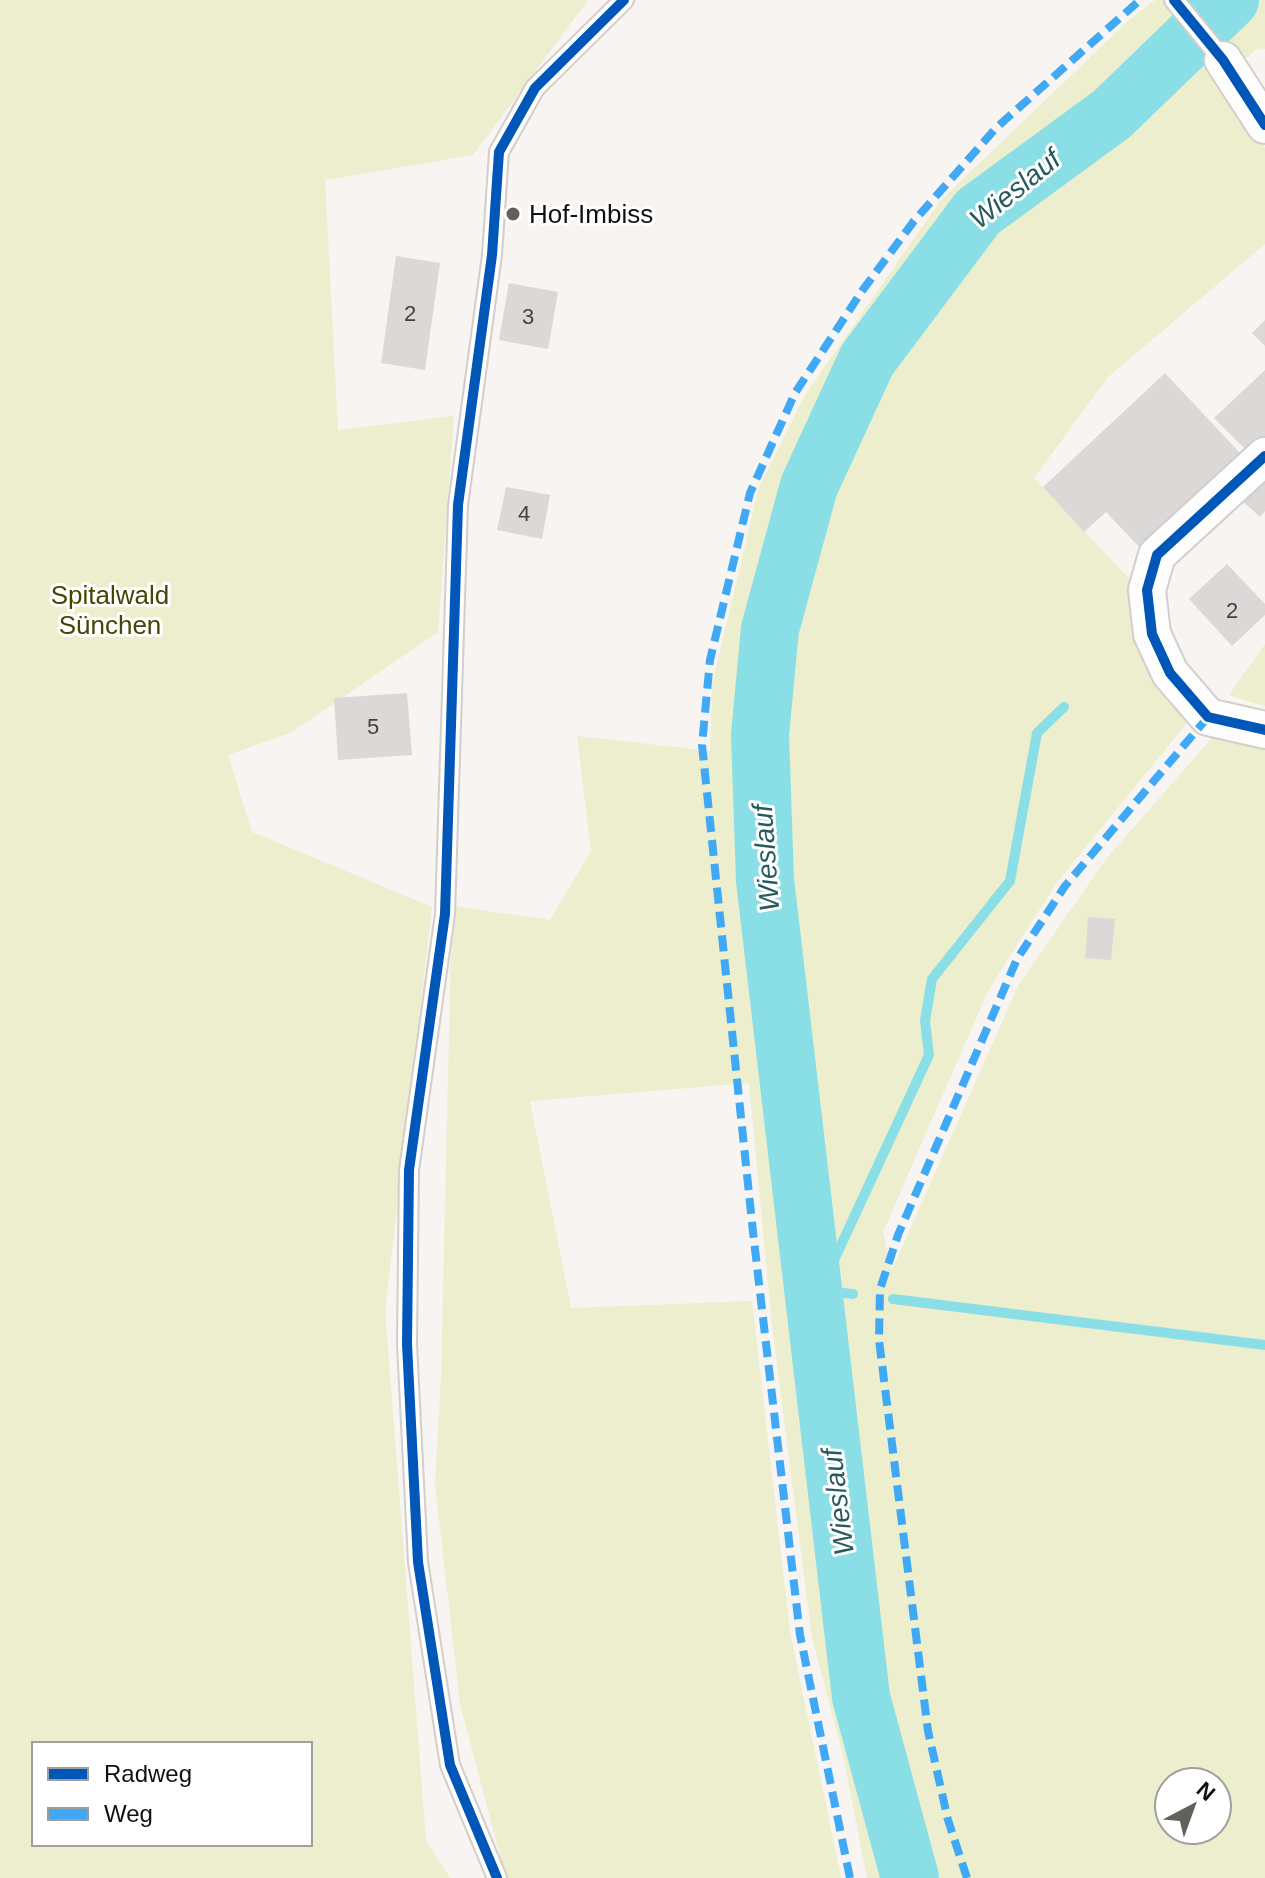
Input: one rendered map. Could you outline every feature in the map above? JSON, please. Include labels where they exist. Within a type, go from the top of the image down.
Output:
[{"type":"street","points":[[1223,60],[1265,125]]},
{"type":"street","points":[[1265,456],[1157,555],[1147,590],[1152,634],[1170,673],[1208,717],[1265,730]]},
{"type":"lane","points":[[497,1878],[450,1765],[418,1562],[407,1344],[409,1170],[445,914],[458,505],[492,255],[499,152],[535,88],[624,0]]},
{"type":"lane","points":[[1178,5],[1223,60]]},
{"type":"green space","name":"Spitalwald Sünchen","points":[[0,0],[588,0],[473,155],[325,180],[338,430],[454,416],[438,632],[292,732],[228,755],[252,832],[432,907],[385,1310],[426,1840],[450,1878],[0,1878]]},
{"type":"green space","points":[[1155,0],[1265,0],[1265,49],[1258,48],[1222,78],[1265,148],[1265,244],[1108,377],[1034,478],[1138,588],[1194,714],[1055,885],[988,991],[883,1232],[892,1270],[1019,984],[1107,858],[1211,739],[1247,737],[1265,741],[1265,1878],[867,1878],[843,1755],[812,1638],[772,1325],[749,1083],[530,1101],[571,1308],[752,1301],[790,1632],[841,1878],[506,1878],[460,1704],[435,1484],[441,1377],[452,906],[550,920],[591,851],[577,736],[710,751],[712,685],[759,487],[805,395],[941,200],[1128,21]]},
{"type":"green space","points":[[1265,644],[1265,706],[1229,695]]},
{"type":"building","points":[[396,256],[440,263],[425,370],[381,363]]},
{"type":"building","points":[[509,283],[558,292],[548,349],[499,340]]},
{"type":"building","points":[[1265,320],[1265,346],[1252,333]]},
{"type":"building","points":[[1265,370],[1265,436],[1248,452],[1214,418]]},
{"type":"building","points":[[1165,373],[1240,453],[1141,549],[1106,512],[1084,532],[1043,487]]},
{"type":"building","points":[[1265,477],[1265,511],[1260,517],[1237,496]]},
{"type":"building","points":[[506,487],[550,495],[542,539],[497,530]]},
{"type":"building","points":[[1227,564],[1265,604],[1265,615],[1232,646],[1189,599]]},
{"type":"building","points":[[407,693],[412,755],[338,760],[334,698]]},
{"type":"building","points":[[1088,917],[1115,919],[1111,960],[1085,958]]},
{"type":"waterway","name":"Wieslauf","points":[[910,1878],[861,1697],[765,880],[760,735],[770,629],[809,486],[867,360],[978,212],[1112,114],[1230,0]]},
{"type":"waterway","points":[[813,1290],[829,1271],[929,1055],[925,1021],[932,979],[1010,881],[1037,733],[1064,707]]},
{"type":"waterway","points":[[813,1290],[853,1294]]},
{"type":"waterway","points":[[893,1299],[1265,1345]]},
{"type":"marked path","points":[[850,1878],[800,1635],[753,1232],[702,745],[710,660],[750,493],[795,393],[862,291],[914,221],[996,128],[1140,0]]},
{"type":"marked path","points":[[967,1878],[948,1820],[928,1731],[879,1340],[880,1289],[898,1235],[1017,959],[1065,886],[1208,717]]},
{"type":"cycle path","points":[[497,1878],[450,1765],[418,1562],[407,1344],[409,1170],[445,914],[458,505],[492,255],[499,152],[535,88],[624,0]]},
{"type":"cycle path","points":[[1174,0],[1223,60],[1265,125]]},
{"type":"cycle path","points":[[1265,456],[1157,555],[1147,590],[1152,634],[1170,673],[1208,717],[1265,730]]},
{"type":"place","name":"Hof-Imbiss","points":[[513,214]]}]
